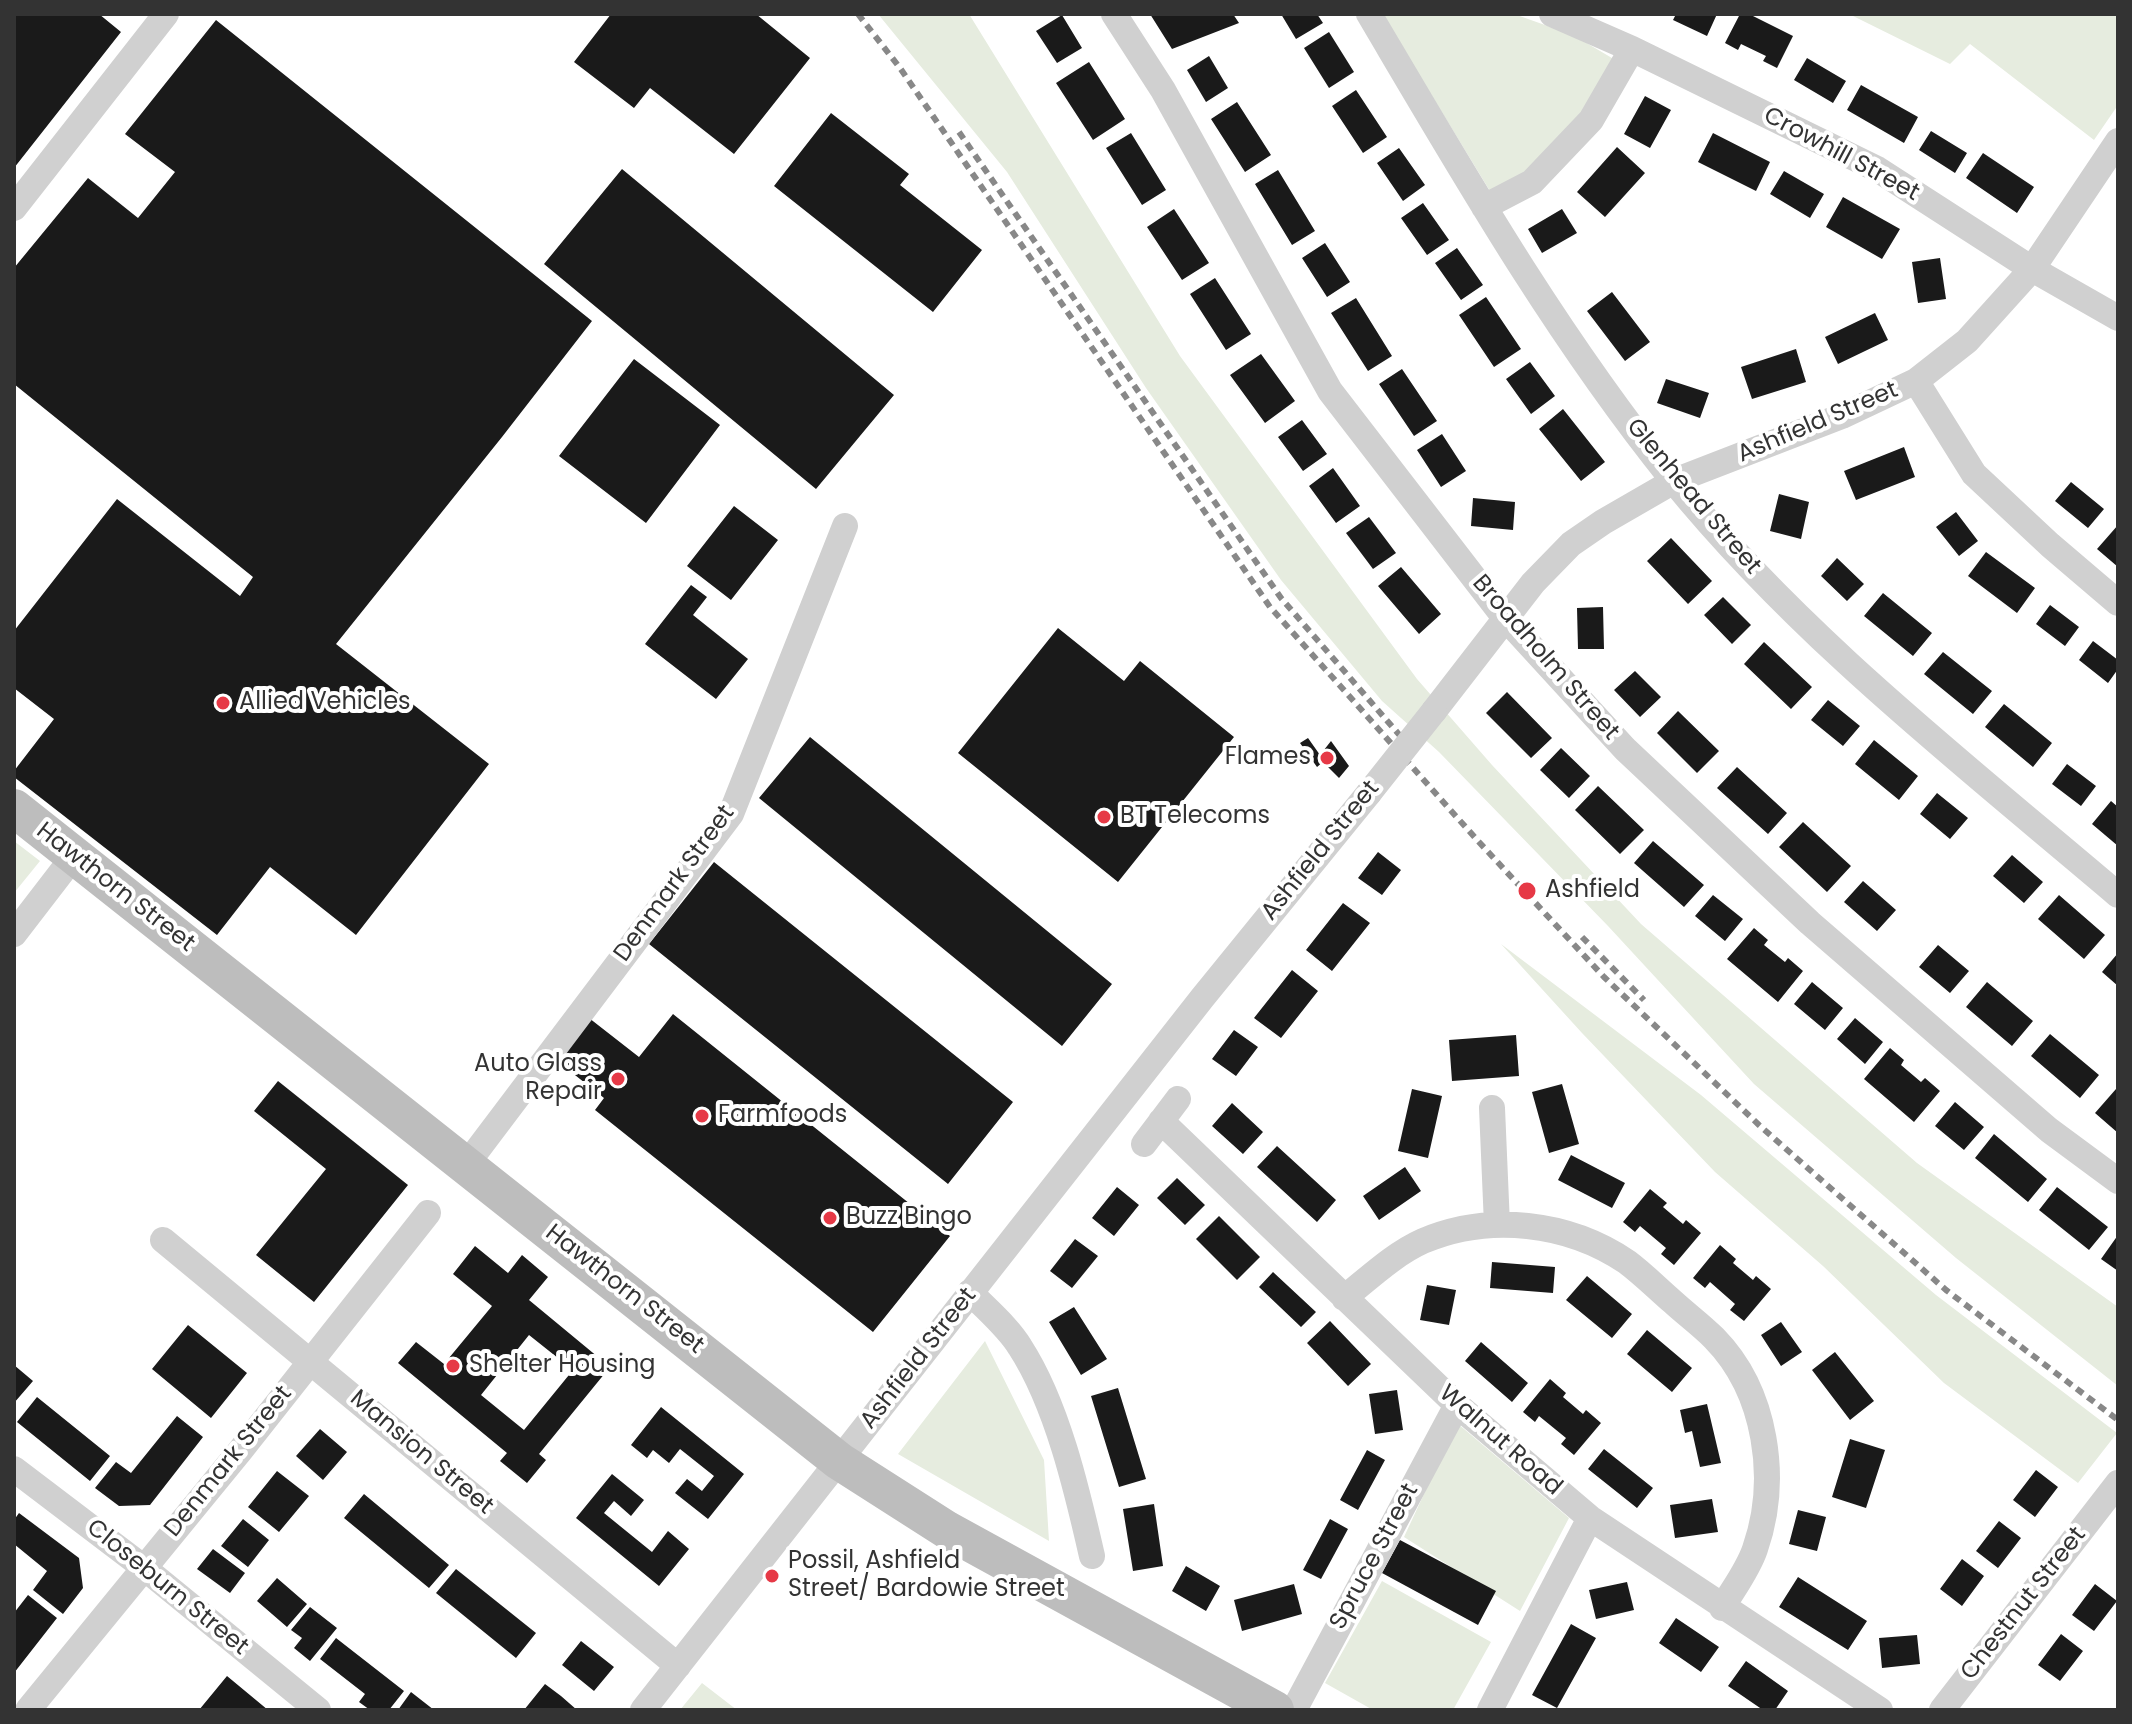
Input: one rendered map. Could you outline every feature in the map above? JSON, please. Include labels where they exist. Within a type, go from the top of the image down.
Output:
[{"type":"main road","name":"Hawthorn Street","points":[[14,808],[839,1461],[947,1530],[1275,1710]]},
{"type":"street","points":[[14,208],[166,14]]},
{"type":"street","name":"Broadholm Street","points":[[1114,14],[1163,90],[1330,391],[1505,618],[1625,749],[1810,923],[2049,1130],[2118,1181]]},
{"type":"street","name":"Glenhead Street","points":[[1369,14],[1484,207],[1589,372],[1674,481],[1767,584],[1883,696],[2118,895]]},
{"type":"street","name":"Crowhill Street","points":[[1552,14],[1632,49],[1877,169],[2032,269],[2118,318]]},
{"type":"street","points":[[1484,207],[1532,182],[1591,120],[1632,49]]},
{"type":"street","name":"Ashfield Street","points":[[643,1710],[1212,985],[1369,793],[1533,583],[1571,544],[1674,481],[1842,416],[1916,381],[1967,341],[2032,269],[2117,142]]},
{"type":"street","points":[[1916,381],[1974,474],[2118,603]]},
{"type":"street","name":"Denmark Street","points":[[466,1165],[731,814],[845,526]]},
{"type":"street","points":[[14,934],[74,856]]},
{"type":"street","points":[[1144,1144],[1178,1099]]},
{"type":"street","points":[[1492,1108],[1497,1225]]},
{"type":"street","name":"Walnut Road","points":[[1161,1121],[1457,1405],[1590,1518],[1880,1710]]},
{"type":"street","name":"Denmark Street","points":[[28,1710],[428,1213]]},
{"type":"street","points":[[1344,1298],[1396,1257],[1423,1241],[1456,1231],[1497,1225],[1564,1232],[1591,1242],[1628,1263],[1716,1340],[1753,1400],[1763,1433],[1767,1473],[1764,1514],[1754,1551],[1722,1608]]},
{"type":"street","name":"Mansion Street","points":[[163,1240],[678,1666]]},
{"type":"street","points":[[970,1292],[1020,1345],[1047,1401],[1078,1494],[1092,1556]]},
{"type":"street","name":"Spruce Street","points":[[1294,1710],[1457,1405]]},
{"type":"street","name":"Closeburn Street","points":[[14,1469],[143,1567],[318,1710]]},
{"type":"street","name":"Chestnut Street","points":[[1942,1710],[2112,1490]]},
{"type":"street","points":[[1490,1710],[1590,1518]]},
{"type":"shaded area","points":[[878,14],[969,14],[1180,356],[1417,679],[1492,765],[1641,924],[1917,1163],[2118,1307],[2118,1386],[1956,1258],[1754,1084],[1608,926],[1439,752],[1382,701],[1281,580],[1146,388],[1007,172]]},
{"type":"shaded area","points":[[1382,14],[1514,14],[1573,35],[1617,61],[1590,114],[1538,167],[1493,196]]},
{"type":"shaded area","points":[[1849,14],[2118,14],[2118,105],[2094,140],[1970,44],[1950,64]]},
{"type":"shaded area","points":[[14,841],[40,861],[14,893]]},
{"type":"shaded area","points":[[1501,944],[1701,1095],[1936,1295],[2117,1433],[2078,1483],[1944,1383],[1823,1266],[1715,1172]]},
{"type":"shaded area","points":[[985,1341],[1044,1460],[1049,1541],[898,1454]]},
{"type":"shaded area","points":[[1457,1423],[1569,1518],[1520,1611],[1404,1537]]},
{"type":"shaded area","points":[[1382,1581],[1491,1642],[1453,1710],[1373,1710],[1325,1683]]},
{"type":"shaded area","points":[[702,1683],[737,1710],[680,1710]]},
{"type":"building","points":[[14,14],[99,14],[121,32],[14,168]]},
{"type":"building","points":[[611,14],[756,14],[810,58],[734,154],[650,88],[634,108],[574,62]]},
{"type":"building","points":[[1150,14],[1233,14],[1239,23],[1172,49]]},
{"type":"building","points":[[1281,14],[1317,14],[1323,23],[1296,39]]},
{"type":"building","points":[[1676,14],[1717,14],[1707,36],[1673,20]]},
{"type":"building","points":[[1740,14],[1749,14],[1793,36],[1777,68],[1763,61],[1766,56],[1741,44],[1738,50],[1725,43]]},
{"type":"building","points":[[1062,15],[1082,48],[1057,63],[1036,31]]},
{"type":"building","points":[[216,20],[592,321],[336,644],[489,764],[356,935],[270,867],[217,935],[14,777],[14,771],[54,719],[14,688],[14,631],[117,499],[240,596],[253,577],[14,384],[14,268],[88,178],[138,218],[175,172],[125,134]]},
{"type":"building","points":[[1329,32],[1354,72],[1329,88],[1304,48]]},
{"type":"building","points":[[1209,56],[1228,88],[1206,102],[1187,70]]},
{"type":"building","points":[[1807,58],[1846,81],[1833,103],[1794,80]]},
{"type":"building","points":[[1089,62],[1125,119],[1093,140],[1056,83]]},
{"type":"building","points":[[1861,85],[1918,117],[1904,143],[1847,110]]},
{"type":"building","points":[[1356,90],[1387,137],[1363,153],[1332,106]]},
{"type":"building","points":[[1645,96],[1671,110],[1650,148],[1624,134]]},
{"type":"building","points":[[1237,102],[1271,155],[1245,172],[1211,119]]},
{"type":"building","points":[[831,113],[909,174],[900,185],[982,250],[933,312],[774,186]]},
{"type":"building","points":[[1931,131],[1967,153],[1955,173],[1919,150]]},
{"type":"building","points":[[1131,133],[1166,190],[1142,205],[1106,148]]},
{"type":"building","points":[[1713,133],[1770,162],[1756,191],[1698,162]]},
{"type":"building","points":[[1617,147],[1645,173],[1605,217],[1577,192]]},
{"type":"building","points":[[1399,148],[1425,185],[1403,201],[1377,163]]},
{"type":"building","points":[[1983,153],[2034,187],[2017,213],[1966,178]]},
{"type":"building","points":[[622,169],[894,395],[816,489],[544,264]]},
{"type":"building","points":[[1278,170],[1315,231],[1292,245],[1255,184]]},
{"type":"building","points":[[1784,171],[1824,194],[1810,218],[1770,194]]},
{"type":"building","points":[[1843,197],[1900,229],[1882,259],[1826,227]]},
{"type":"building","points":[[1423,203],[1449,240],[1427,255],[1401,218]]},
{"type":"building","points":[[1174,209],[1209,263],[1182,280],[1147,227]]},
{"type":"building","points":[[1562,209],[1577,233],[1542,253],[1528,229]]},
{"type":"building","points":[[1325,243],[1350,282],[1327,297],[1302,258]]},
{"type":"building","points":[[1457,248],[1483,285],[1461,300],[1435,263]]},
{"type":"building","points":[[1940,258],[1946,299],[1918,303],[1912,262]]},
{"type":"building","points":[[1215,278],[1251,334],[1226,350],[1190,294]]},
{"type":"building","points":[[1612,292],[1650,342],[1625,361],[1587,311]]},
{"type":"building","points":[[1486,297],[1521,349],[1494,367],[1459,315]]},
{"type":"building","points":[[1356,298],[1392,356],[1368,371],[1331,313]]},
{"type":"building","points":[[1875,313],[1888,340],[1838,364],[1825,337]]},
{"type":"building","points":[[1796,349],[1806,382],[1752,399],[1741,367]]},
{"type":"building","points":[[1261,354],[1295,401],[1265,423],[1230,375]]},
{"type":"building","points":[[634,359],[720,425],[646,523],[559,456]]},
{"type":"building","points":[[1530,362],[1555,396],[1531,414],[1506,379]]},
{"type":"building","points":[[1402,369],[1437,421],[1414,436],[1379,384]]},
{"type":"building","points":[[1666,379],[1709,393],[1700,418],[1657,403]]},
{"type":"building","points":[[1563,409],[1605,462],[1581,481],[1539,429]]},
{"type":"building","points":[[1302,420],[1327,454],[1303,471],[1278,437]]},
{"type":"building","points":[[1442,434],[1466,471],[1441,487],[1417,450]]},
{"type":"building","points":[[1904,447],[1915,477],[1856,500],[1844,471]]},
{"type":"building","points":[[1333,468],[1360,506],[1336,523],[1309,486]]},
{"type":"building","points":[[2071,482],[2104,509],[2088,528],[2055,501]]},
{"type":"building","points":[[1779,494],[1809,502],[1801,539],[1770,531]]},
{"type":"building","points":[[1473,498],[1515,502],[1513,530],[1471,526]]},
{"type":"building","points":[[734,506],[778,540],[731,600],[687,566]]},
{"type":"building","points":[[1956,512],[1978,541],[1959,556],[1936,527]]},
{"type":"building","points":[[1369,517],[1396,553],[1373,569],[1346,533]]},
{"type":"building","points":[[2118,525],[2118,567],[2097,549]]},
{"type":"building","points":[[1671,538],[1712,581],[1688,604],[1647,561]]},
{"type":"building","points":[[1986,552],[2035,588],[2017,613],[1968,576]]},
{"type":"building","points":[[1837,558],[1864,584],[1847,601],[1821,576]]},
{"type":"building","points":[[1401,567],[1441,614],[1419,634],[1378,586]]},
{"type":"building","points":[[691,585],[707,597],[693,615],[748,659],[716,699],[645,644]]},
{"type":"building","points":[[1883,593],[1932,633],[1913,656],[1864,616]]},
{"type":"building","points":[[1723,597],[1751,625],[1732,644],[1704,615]]},
{"type":"building","points":[[2050,605],[2079,627],[2065,646],[2036,624]]},
{"type":"building","points":[[1603,607],[1604,649],[1578,649],[1577,608]]},
{"type":"building","name":"BT Telecoms","points":[[1058,628],[1124,681],[1140,661],[1234,737],[1118,882],[958,753]]},
{"type":"building","points":[[2093,641],[2118,660],[2118,669],[2108,683],[2079,660]]},
{"type":"building","points":[[1764,642],[1812,687],[1791,709],[1744,664]]},
{"type":"building","points":[[1943,652],[1992,691],[1973,714],[1924,674]]},
{"type":"building","points":[[1635,671],[1661,697],[1640,717],[1614,690]]},
{"type":"building","points":[[1507,692],[1552,738],[1531,758],[1486,713]]},
{"type":"building","points":[[1828,700],[1860,726],[1843,746],[1811,720]]},
{"type":"building","points":[[2004,704],[2052,743],[2033,767],[1985,727]]},
{"type":"building","points":[[1678,711],[1719,751],[1697,773],[1657,733]]},
{"type":"building","points":[[810,737],[1112,984],[1062,1046],[759,798]]},
{"type":"building","name":"Flames","points":[[1308,738],[1320,755],[1331,741],[1349,766],[1339,778],[1323,762],[1317,767],[1300,743]]},
{"type":"building","points":[[1874,740],[1918,776],[1899,800],[1855,764]]},
{"type":"building","points":[[1561,748],[1590,776],[1569,798],[1540,770]]},
{"type":"building","points":[[2067,764],[2096,786],[2081,806],[2052,784]]},
{"type":"building","points":[[1737,767],[1787,813],[1768,834],[1717,788]]},
{"type":"building","points":[[1598,786],[1644,830],[1620,854],[1575,810]]},
{"type":"building","points":[[1937,793],[1968,818],[1950,839],[1920,814]]},
{"type":"building","points":[[2111,801],[2118,807],[2118,846],[2092,824]]},
{"type":"building","points":[[1803,822],[1851,866],[1827,892],[1779,847]]},
{"type":"building","points":[[1653,841],[1704,885],[1684,907],[1634,863]]},
{"type":"building","points":[[1378,852],[1401,870],[1382,895],[1358,878]]},
{"type":"building","points":[[2012,855],[2043,882],[2024,903],[1993,876]]},
{"type":"building","points":[[714,862],[1013,1102],[948,1184],[649,944]]},
{"type":"building","points":[[1863,881],[1896,910],[1877,931],[1844,902]]},
{"type":"building","points":[[1713,895],[1743,919],[1725,941],[1695,916]]},
{"type":"building","points":[[2059,895],[2105,935],[2084,959],[2038,919]]},
{"type":"building","points":[[1343,903],[1370,923],[1332,971],[1306,950]]},
{"type":"building","points":[[1754,928],[1768,940],[1764,945],[1785,962],[1788,958],[1803,971],[1778,1002],[1727,959]]},
{"type":"building","points":[[1938,945],[1969,971],[1950,993],[1919,967]]},
{"type":"building","points":[[2118,953],[2118,986],[2102,972]]},
{"type":"building","points":[[1292,970],[1318,991],[1281,1038],[1254,1018]]},
{"type":"building","points":[[1812,982],[1843,1008],[1825,1030],[1794,1004]]},
{"type":"building","points":[[1987,982],[2033,1021],[2012,1046],[1966,1007]]},
{"type":"building","points":[[673,1014],[950,1236],[873,1332],[595,1110],[604,1098],[556,1060],[589,1018],[639,1057]]},
{"type":"building","points":[[1855,1018],[1883,1042],[1865,1064],[1837,1039]]},
{"type":"building","points":[[1234,1030],[1258,1047],[1236,1076],[1212,1059]]},
{"type":"building","points":[[2050,1034],[2099,1075],[2080,1098],[2031,1056]]},
{"type":"building","points":[[1516,1035],[1519,1076],[1452,1081],[1449,1040]]},
{"type":"building","points":[[1890,1048],[1904,1060],[1901,1065],[1921,1082],[1925,1078],[1940,1091],[1914,1122],[1864,1079]]},
{"type":"building","points":[[278,1081],[408,1185],[314,1302],[256,1255],[326,1169],[254,1111]]},
{"type":"building","points":[[1562,1084],[1579,1144],[1549,1153],[1532,1092]]},
{"type":"building","points":[[1412,1089],[1442,1096],[1428,1158],[1398,1151]]},
{"type":"building","points":[[2116,1089],[2118,1091],[2118,1133],[2095,1113]]},
{"type":"building","points":[[1955,1102],[1984,1127],[1964,1150],[1935,1126]]},
{"type":"building","points":[[1232,1103],[1263,1132],[1243,1154],[1212,1126]]},
{"type":"building","points":[[1994,1134],[2047,1179],[2028,1202],[1975,1158]]},
{"type":"building","points":[[1277,1146],[1336,1200],[1317,1222],[1257,1167]]},
{"type":"building","points":[[1571,1155],[1625,1183],[1612,1208],[1558,1180]]},
{"type":"building","points":[[1405,1167],[1421,1191],[1379,1220],[1363,1196]]},
{"type":"building","points":[[1177,1178],[1205,1205],[1185,1225],[1157,1198]]},
{"type":"building","points":[[1117,1187],[1139,1205],[1114,1236],[1092,1218]]},
{"type":"building","points":[[2057,1187],[2108,1227],[2089,1250],[2039,1210]]},
{"type":"building","points":[[1650,1189],[1667,1203],[1663,1207],[1683,1224],[1686,1220],[1701,1233],[1674,1265],[1661,1254],[1666,1248],[1640,1226],[1635,1232],[1623,1222]]},
{"type":"building","points":[[1219,1216],[1260,1257],[1237,1280],[1196,1239]]},
{"type":"building","points":[[2118,1235],[2118,1271],[2101,1259]]},
{"type":"building","points":[[1075,1239],[1098,1256],[1072,1288],[1050,1271]]},
{"type":"building","points":[[1720,1245],[1736,1259],[1733,1263],[1753,1280],[1756,1276],[1771,1289],[1744,1321],[1730,1310],[1735,1304],[1710,1282],[1705,1288],[1693,1278]]},
{"type":"building","name":"Shelter Housing","points":[[475,1246],[508,1273],[522,1255],[548,1277],[529,1300],[610,1367],[539,1454],[546,1460],[527,1483],[500,1461],[507,1453],[398,1363],[416,1342],[444,1364],[492,1306],[453,1274]],"holes":[[[529,1335],[573,1370],[524,1430],[481,1395]]]},
{"type":"building","points":[[1492,1262],[1555,1267],[1553,1293],[1490,1288]]},
{"type":"building","points":[[1273,1272],[1316,1312],[1301,1327],[1259,1287]]},
{"type":"building","points":[[1587,1276],[1632,1314],[1612,1338],[1566,1300]]},
{"type":"building","points":[[1427,1285],[1456,1290],[1449,1325],[1420,1320]]},
{"type":"building","points":[[1074,1307],[1107,1359],[1081,1375],[1049,1322]]},
{"type":"building","points":[[1330,1321],[1371,1364],[1348,1386],[1307,1343]]},
{"type":"building","points":[[1781,1322],[1802,1352],[1781,1366],[1761,1335]]},
{"type":"building","points":[[188,1325],[247,1373],[211,1418],[152,1369]]},
{"type":"building","points":[[1647,1330],[1692,1368],[1672,1392],[1627,1354]]},
{"type":"building","points":[[1481,1342],[1528,1383],[1512,1402],[1465,1361]]},
{"type":"building","points":[[1835,1352],[1874,1401],[1850,1420],[1812,1370]]},
{"type":"building","points":[[14,1365],[33,1381],[14,1403]]},
{"type":"building","points":[[1550,1379],[1566,1393],[1563,1397],[1583,1414],[1586,1410],[1601,1423],[1574,1455],[1561,1444],[1566,1438],[1539,1416],[1535,1422],[1523,1412]]},
{"type":"building","points":[[1118,1388],[1146,1479],[1119,1487],[1091,1396]]},
{"type":"building","points":[[1397,1390],[1403,1430],[1375,1434],[1369,1394]]},
{"type":"building","points":[[37,1397],[110,1456],[90,1481],[17,1422]]},
{"type":"building","points":[[1707,1404],[1721,1463],[1700,1467],[1692,1431],[1685,1433],[1680,1410]]},
{"type":"building","name":"Shelter Housing","points":[[661,1407],[744,1474],[708,1519],[675,1493],[687,1479],[702,1491],[714,1476],[680,1449],[669,1463],[653,1450],[647,1458],[631,1445]]},
{"type":"building","points":[[177,1416],[203,1437],[150,1505],[119,1506],[95,1488],[116,1462],[131,1473]]},
{"type":"building","points":[[320,1429],[347,1452],[323,1480],[296,1456]]},
{"type":"building","points":[[1850,1439],[1885,1450],[1866,1508],[1832,1497]]},
{"type":"building","points":[[1604,1449],[1653,1488],[1637,1508],[1588,1469]]},
{"type":"building","points":[[1367,1450],[1385,1460],[1358,1510],[1340,1500]]},
{"type":"building","points":[[2036,1470],[2058,1487],[2035,1517],[2013,1500]]},
{"type":"building","points":[[277,1471],[309,1496],[279,1532],[248,1507]]},
{"type":"building","points":[[612,1474],[644,1500],[631,1516],[614,1501],[604,1513],[652,1552],[668,1531],[689,1549],[659,1586],[576,1518]]},
{"type":"building","points":[[364,1494],[449,1565],[429,1588],[344,1518]]},
{"type":"building","points":[[1712,1499],[1718,1532],[1675,1538],[1670,1505]]},
{"type":"building","points":[[1154,1504],[1163,1566],[1133,1571],[1123,1509]]},
{"type":"building","points":[[1798,1510],[1826,1517],[1817,1551],[1789,1544]]},
{"type":"building","points":[[19,1513],[79,1558],[83,1588],[63,1614],[33,1590],[47,1571],[14,1544],[14,1520]]},
{"type":"building","points":[[243,1519],[269,1540],[248,1567],[221,1546]]},
{"type":"building","points":[[1330,1519],[1348,1529],[1321,1579],[1303,1570]]},
{"type":"building","points":[[1999,1521],[2021,1538],[1998,1568],[1976,1551]]},
{"type":"building","points":[[1400,1540],[1496,1591],[1478,1625],[1382,1573]]},
{"type":"building","points":[[213,1549],[245,1573],[230,1593],[197,1569]]},
{"type":"building","points":[[1962,1559],[1984,1576],[1962,1606],[1940,1589]]},
{"type":"building","points":[[1186,1566],[1220,1586],[1206,1611],[1172,1591]]},
{"type":"building","points":[[456,1569],[536,1633],[516,1658],[436,1593]]},
{"type":"building","points":[[1798,1577],[1867,1621],[1848,1650],[1779,1607]]},
{"type":"building","points":[[277,1578],[307,1604],[287,1627],[257,1601]]},
{"type":"building","points":[[1627,1582],[1634,1610],[1596,1619],[1589,1590]]},
{"type":"building","points":[[1294,1584],[1302,1614],[1242,1631],[1234,1600]]},
{"type":"building","points":[[2095,1584],[2117,1601],[2094,1631],[2072,1615]]},
{"type":"building","points":[[28,1595],[57,1618],[14,1673],[14,1613]]},
{"type":"building","points":[[310,1607],[337,1628],[310,1661],[294,1648],[302,1638],[291,1630]]},
{"type":"building","points":[[1676,1618],[1719,1647],[1701,1672],[1659,1643]]},
{"type":"building","points":[[1571,1624],[1596,1638],[1557,1708],[1532,1695]]},
{"type":"building","points":[[2061,1634],[2083,1651],[2060,1681],[2038,1665]]},
{"type":"building","points":[[1917,1635],[1920,1664],[1882,1668],[1879,1638]]},
{"type":"building","points":[[336,1638],[404,1691],[389,1710],[370,1710],[359,1702],[365,1694],[320,1659]]},
{"type":"building","points":[[581,1641],[614,1667],[594,1691],[562,1665]]},
{"type":"building","points":[[1746,1661],[1788,1691],[1775,1710],[1763,1710],[1728,1686]]},
{"type":"building","points":[[227,1676],[268,1710],[199,1710]]},
{"type":"building","points":[[545,1684],[561,1696],[577,1710],[524,1710]]},
{"type":"building","points":[[411,1692],[434,1710],[398,1710]]},
{"type":"railway","points":[[858,14],[900,68],[1270,607],[1478,841],[1604,977],[1759,1125],[1946,1290],[2118,1420]]},
{"type":"railway","points":[[959,132],[1281,598],[1402,738]]},
{"type":"railway","points":[[1582,937],[1644,1000]]},
{"type":"place","name":"Allied Vehicles","points":[[223,703]]},
{"type":"place","name":"Flames","points":[[1327,758]]},
{"type":"place","name":"BT Telecoms","points":[[1104,817]]},
{"type":"place","name":"Ashfield","points":[[1527,891]]},
{"type":"place","name":"Auto Glass Repair","points":[[618,1079]]},
{"type":"place","name":"Farmfoods","points":[[702,1116]]},
{"type":"place","name":"Buzz Bingo","points":[[830,1218]]},
{"type":"place","name":"Shelter Housing","points":[[453,1366]]},
{"type":"place","name":"Possil, Ashfield Street/ Bardowie Street","points":[[772,1576]]}]
